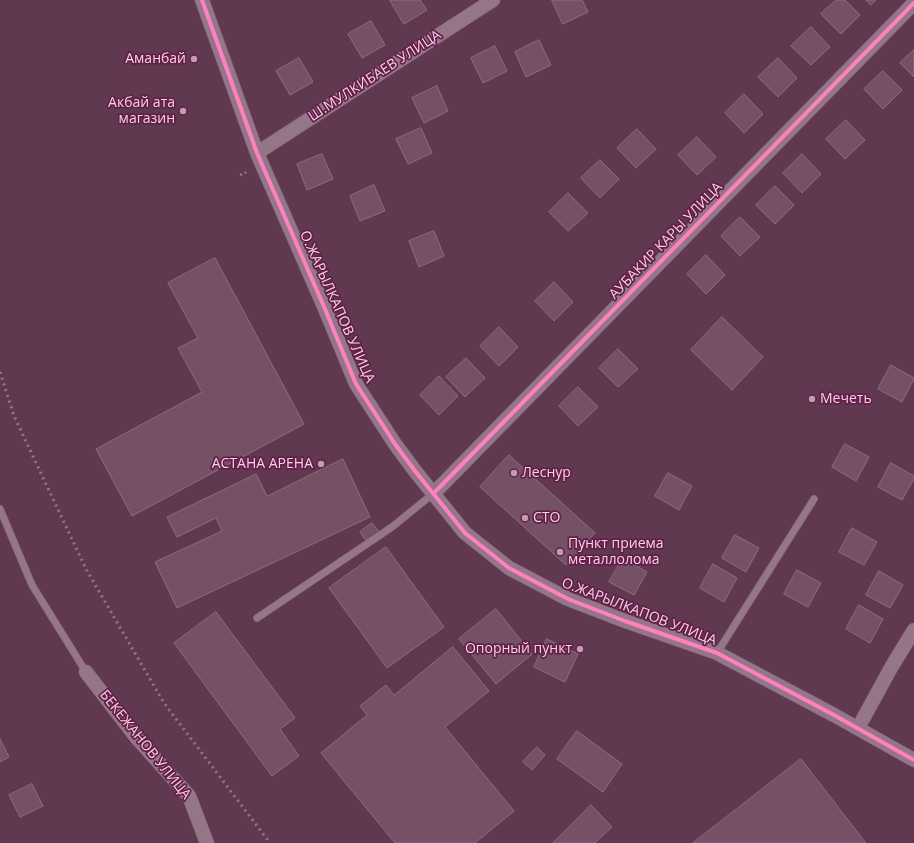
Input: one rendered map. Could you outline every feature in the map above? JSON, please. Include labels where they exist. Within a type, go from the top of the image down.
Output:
[{"type":"street","name":"О.ЖАРЫЛКАПОВ УЛИЦА","points":[[202,0],[257,153],[356,384],[395,444],[465,533],[509,568],[568,599],[625,621],[717,653],[858,728],[914,760]]},
{"type":"street","name":"Ш.МУЛКИБАЕВ УЛИЦА","points":[[257,153],[493,0]]},
{"type":"street","name":"АУБАКИР КАРЫ УЛИЦА","points":[[434,494],[914,3]]},
{"type":"street","points":[[858,728],[892,666],[914,630]]},
{"type":"street","name":"БЕКЕЖАНОВ УЛИЦА","points":[[86,672],[136,737],[189,796],[208,843]]},
{"type":"lane","points":[[257,618],[392,527],[434,494]]},
{"type":"lane","points":[[717,653],[814,499]]},
{"type":"lane","points":[[0,509],[32,585],[86,672]]},
{"type":"building","points":[[390,0],[420,0],[427,10],[404,24]]},
{"type":"building","points":[[552,0],[582,0],[588,12],[563,24]]},
{"type":"building","points":[[836,0],[845,0],[860,15],[841,34],[821,14]]},
{"type":"building","points":[[866,0],[876,0],[871,5]]},
{"type":"building","points":[[371,21],[385,45],[362,58],[348,34]]},
{"type":"building","points":[[811,27],[830,47],[811,65],[791,46]]},
{"type":"building","points":[[539,40],[551,65],[526,77],[515,52]]},
{"type":"building","points":[[495,46],[507,71],[483,83],[471,58]]},
{"type":"building","points":[[914,50],[914,77],[900,63]]},
{"type":"building","points":[[299,58],[313,82],[290,95],[276,71]]},
{"type":"building","points":[[778,58],[797,78],[778,97],[758,77]]},
{"type":"building","points":[[883,71],[902,90],[883,109],[864,89]]},
{"type":"building","points":[[437,86],[448,111],[424,123],[412,98]]},
{"type":"building","points":[[744,94],[763,114],[744,133],[725,113]]},
{"type":"building","points":[[846,120],[865,140],[845,159],[826,139]]},
{"type":"building","points":[[421,128],[432,153],[408,164],[396,139]]},
{"type":"building","points":[[637,129],[656,149],[636,168],[617,148]]},
{"type":"building","points":[[697,137],[716,157],[697,175],[678,155]]},
{"type":"building","points":[[322,154],[333,179],[307,190],[297,164]]},
{"type":"building","points":[[802,154],[821,174],[802,193],[783,173]]},
{"type":"building","points":[[600,160],[619,179],[600,198],[581,178]]},
{"type":"building","points":[[374,185],[385,211],[360,221],[350,196]]},
{"type":"building","points":[[775,186],[794,205],[775,224],[756,205]]},
{"type":"building","points":[[568,193],[588,213],[568,231],[549,212]]},
{"type":"building","points":[[740,217],[760,237],[740,256],[721,236]]},
{"type":"building","points":[[434,231],[444,256],[419,267],[409,241]]},
{"type":"building","points":[[706,255],[725,275],[706,294],[687,274]]},
{"type":"building","points":[[215,258],[304,424],[132,516],[96,449],[202,392],[178,348],[198,338],[168,283]]},
{"type":"building","points":[[554,282],[573,302],[554,321],[535,301]]},
{"type":"building","points":[[722,317],[763,357],[732,390],[691,350]]},
{"type":"building","points":[[499,327],[518,347],[499,366],[480,346]]},
{"type":"building","points":[[618,349],[638,369],[618,387],[599,368]]},
{"type":"building","points":[[466,358],[485,378],[465,397],[446,377]]},
{"type":"building","points":[[891,365],[914,378],[902,402],[878,389]]},
{"type":"building","points":[[439,376],[458,396],[439,415],[420,395]]},
{"type":"building","points":[[578,387],[598,407],[578,426],[559,406]]},
{"type":"building","points":[[845,444],[869,457],[856,481],[832,467]]},
{"type":"building","points":[[509,455],[595,533],[566,565],[480,487]]},
{"type":"building","points":[[343,459],[370,517],[177,608],[155,562],[222,531],[216,518],[177,537],[167,517],[256,474],[267,496]]},
{"type":"building","points":[[891,463],[914,476],[914,479],[902,500],[878,487]]},
{"type":"building","points":[[668,473],[692,486],[679,510],[655,496]]},
{"type":"building","points":[[372,523],[380,533],[367,542],[360,532]]},
{"type":"building","points":[[852,528],[877,542],[864,565],[839,552]]},
{"type":"building","points":[[735,535],[759,548],[746,572],[722,558]]},
{"type":"building","points":[[386,547],[444,627],[387,668],[329,588]]},
{"type":"building","points":[[623,558],[647,572],[634,595],[609,582]]},
{"type":"building","points":[[713,564],[737,578],[724,602],[700,588]]},
{"type":"building","points":[[797,570],[821,583],[808,607],[784,594]]},
{"type":"building","points":[[879,571],[903,585],[890,608],[866,595]]},
{"type":"building","points":[[859,605],[883,619],[870,643],[846,629]]},
{"type":"building","points":[[496,609],[532,654],[496,684],[459,639]]},
{"type":"building","points":[[216,612],[295,718],[280,729],[299,756],[272,776],[174,643]]},
{"type":"building","points":[[547,639],[578,654],[565,682],[534,667]]},
{"type":"building","points":[[453,647],[489,691],[445,727],[514,811],[475,843],[395,843],[321,753],[367,715],[360,706],[386,685],[394,695]]},
{"type":"building","points":[[577,731],[622,764],[603,792],[557,759]]},
{"type":"building","points":[[0,739],[9,757],[0,762]]},
{"type":"building","points":[[537,747],[545,755],[532,770],[523,762]]},
{"type":"building","points":[[801,759],[866,843],[693,843]]},
{"type":"building","points":[[32,784],[43,806],[20,817],[9,795]]},
{"type":"building","points":[[591,805],[612,827],[595,843],[553,843]]},
{"type":"railway","points":[[0,372],[14,416],[86,569],[164,703],[270,843]]},
{"type":"cycle path","points":[[202,0],[257,153],[356,384],[395,444],[465,533],[509,568],[568,599],[625,621],[717,653],[834,715],[914,760]]},
{"type":"cycle path","points":[[434,493],[914,3]]},
{"type":"place","name":"Аманбай","points":[[194,59]]},
{"type":"place","name":"Акбай ата магазин","points":[[183,111]]},
{"type":"place","name":"Мечеть","points":[[812,399]]},
{"type":"place","name":"АСТАНА АРЕНА","points":[[321,464]]},
{"type":"place","name":"Леснур","points":[[514,473]]},
{"type":"place","name":"СТО","points":[[525,518]]},
{"type":"place","name":"Пункт приема металлолома","points":[[560,552]]},
{"type":"place","name":"Опорный пункт","points":[[580,649]]}]
